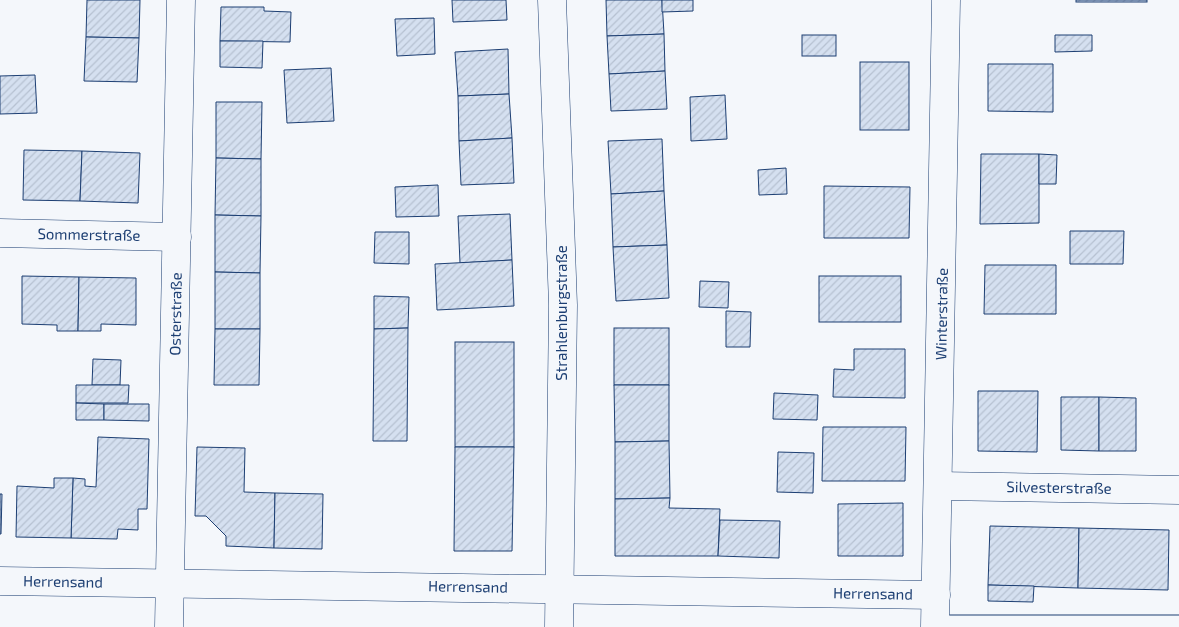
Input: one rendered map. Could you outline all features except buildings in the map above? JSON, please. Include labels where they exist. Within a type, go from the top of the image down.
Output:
[{"type":"street","name":"Osterstraße","points":[[169,627],[181,0]]},
{"type":"street","name":"Strahlenburgstraße","points":[[552,0],[563,304],[559,627]]},
{"type":"street","name":"Winterstraße","points":[[936,625],[946,0]]},
{"type":"street","name":"Sommerstraße","points":[[0,233],[177,237]]},
{"type":"street","name":"Silvesterstraße","points":[[939,486],[1179,490]]},
{"type":"street","name":"Herrensand","points":[[0,581],[936,595]]},
{"type":"lane","points":[[936,625],[1179,623]]}]
